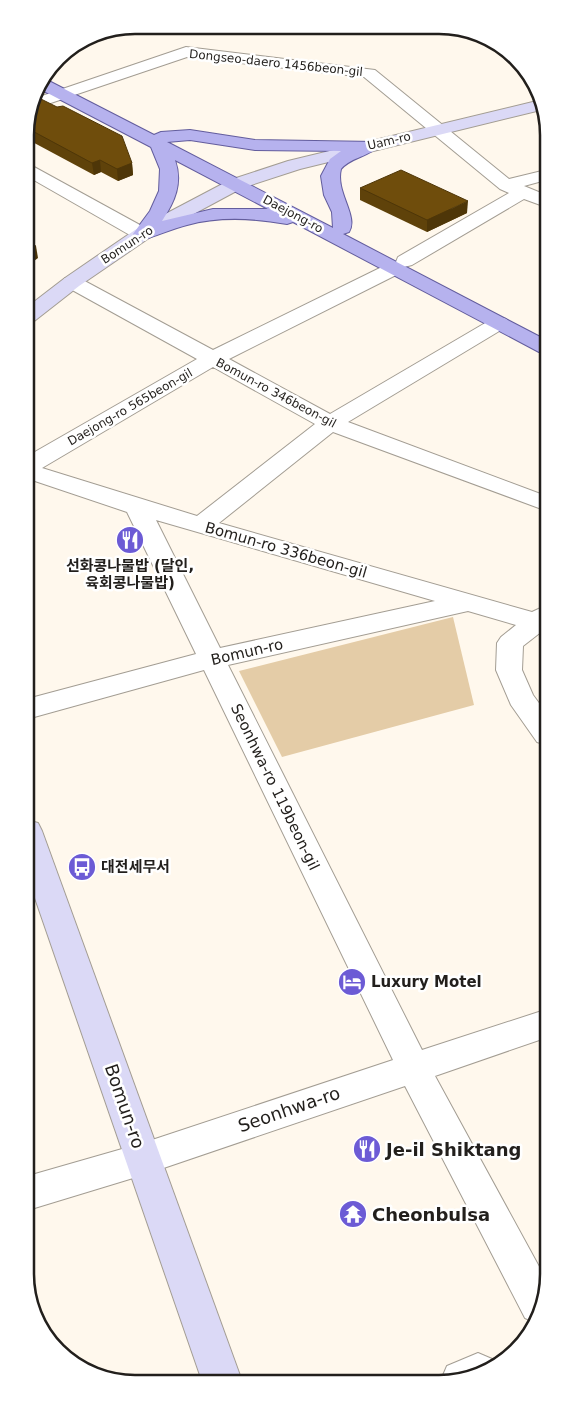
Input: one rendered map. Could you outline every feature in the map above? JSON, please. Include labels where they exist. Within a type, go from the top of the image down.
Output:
[{"type":"main road","name":"Daejong-ro","points":[[50,80],[67,92]]},
{"type":"main road","name":"Daejong-ro","points":[[47,84],[67,92],[242,182],[342,228],[499,323],[540,345]]},
{"type":"main road","name":"Uam-ro","points":[[242,182],[369,146],[536,106]]},
{"type":"main road","points":[[142,234],[161,211],[171,190],[170,166],[160,140],[190,135],[255,145],[369,146]]},
{"type":"main road","points":[[342,228],[343,211],[333,196],[330,178],[332,170],[335,162],[346,154],[369,146]]},
{"type":"main road","name":"Daejong-ro","points":[[242,182],[312,224],[540,331]]},
{"type":"main road","name":"Bomun-ro","points":[[34,312],[72,282],[142,234],[242,182]]},
{"type":"main road","points":[[142,234],[183,219],[220,213],[258,213],[312,224]]},
{"type":"main road","name":"Bomun-ro","points":[[34,851],[220,1375]]},
{"type":"street","name":"Dongseo-daero 1456beon-gil","points":[[39,102],[186,52],[368,73],[514,188],[540,199]]},
{"type":"street","points":[[34,172],[142,234]]},
{"type":"street","name":"Daejong-ro 565beon-gil","points":[[34,463],[212,359],[400,264],[514,188],[540,177]]},
{"type":"street","name":"Bomun-ro 346beon-gil","points":[[72,282],[330,423],[540,502]]},
{"type":"street","points":[[201,525],[330,423],[499,323]]},
{"type":"street","name":"Bomun-ro 336beon-gil","points":[[34,471],[137,507],[470,602],[540,619]]},
{"type":"street","name":"Seonhwa-ro 119beon-gil","points":[[137,507],[413,1067],[537,1301]]},
{"type":"street","name":"Bomun-ro","points":[[34,707],[212,659],[470,602]]},
{"type":"street","points":[[540,622],[510,642],[509,670],[521,698],[540,725]]},
{"type":"street","name":"Seonhwa-ro","points":[[34,1191],[143,1159],[540,1026]]},
{"type":"shaded area","points":[[453,617],[474,705],[282,757],[239,671]]},
{"type":"building","points":[[40,99],[57,107],[63,106],[122,136],[132,163],[117,169],[100,160],[92,163],[34,132]]},
{"type":"building","points":[[401,170],[468,201],[427,220],[360,188]]},
{"type":"place","name":"선화콩나물밥 (달인, 육회콩나물밥)","points":[[130,540]]},
{"type":"place","name":"대전세무서","points":[[82,867]]},
{"type":"place","name":"Luxury Motel","points":[[352,982]]},
{"type":"place","name":"Je-il Shiktang","points":[[367,1149]]},
{"type":"place","name":"Cheonbulsa","points":[[353,1214]]}]
